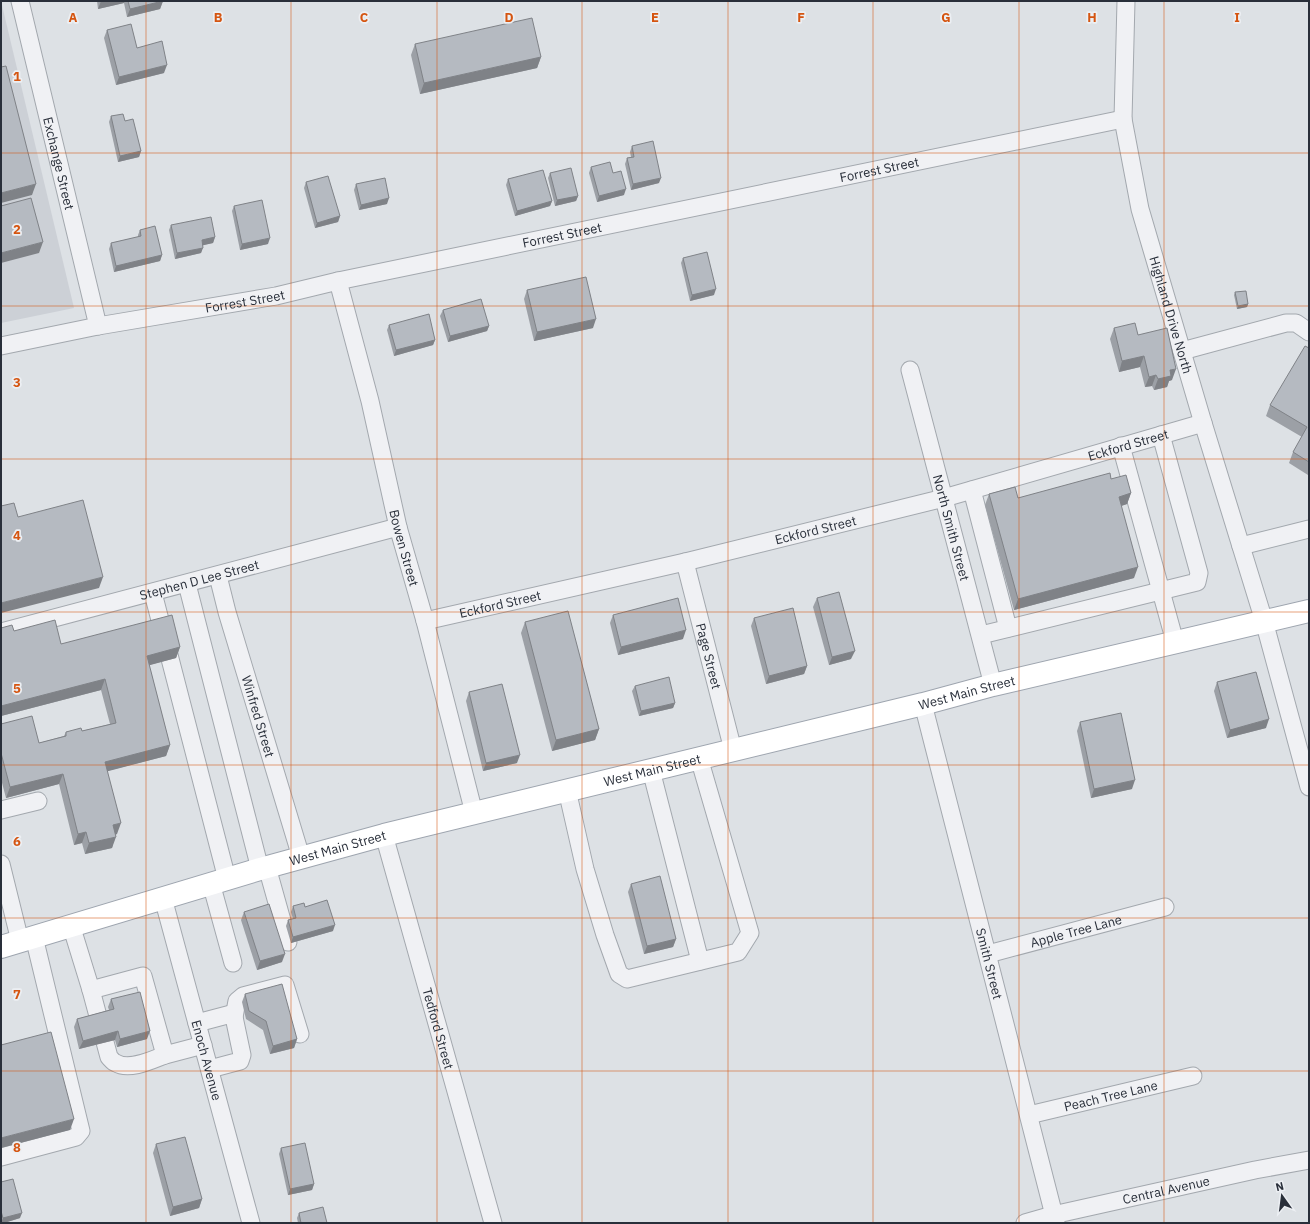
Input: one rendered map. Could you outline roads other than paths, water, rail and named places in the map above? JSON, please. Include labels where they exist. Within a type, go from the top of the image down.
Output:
[{"type":"main road","name":"West Main Street","points":[[18,942],[263,868],[384,835],[924,704],[993,685],[1309,611]]},
{"type":"street","name":"Exchange Street","points":[[20,1],[98,326]]},
{"type":"street","name":"Highland Drive North","points":[[1126,1],[1123,118],[1140,209],[1264,621],[1309,787]]},
{"type":"street","name":"Forrest Street","points":[[1,346],[98,326],[276,296],[338,281],[1123,118]]},
{"type":"street","name":"Bowen Street","points":[[338,281],[370,401],[398,527],[425,621],[474,813]]},
{"type":"street","points":[[1182,352],[1286,323],[1296,323],[1309,332]]},
{"type":"street","name":"North Smith Street","points":[[910,370],[993,685]]},
{"type":"street","name":"Eckford Street","points":[[425,621],[685,562],[944,498],[1203,422]]},
{"type":"street","points":[[981,635],[1197,582],[1199,573],[1161,435]]},
{"type":"street","points":[[1122,446],[1175,642]]},
{"type":"street","points":[[972,490],[1008,628]]},
{"type":"street","name":"Stephen D Lee Street","points":[[1,632],[218,576],[398,527]]},
{"type":"street","points":[[1241,546],[1309,529]]},
{"type":"street","name":"Page Street","points":[[685,562],[733,750]]},
{"type":"street","name":"Winfred Street","points":[[218,576],[301,857]]},
{"type":"street","points":[[187,584],[263,868],[288,942]]},
{"type":"street","points":[[153,593],[219,881],[233,963]]},
{"type":"street","name":"Smith Street","points":[[924,704],[1055,1219]]},
{"type":"street","points":[[567,790],[584,870],[619,974],[627,979],[738,952],[750,934],[699,758]]},
{"type":"street","points":[[651,770],[700,961]]},
{"type":"street","points":[[1,810],[38,801]]},
{"type":"street","name":"Tedford Street","points":[[384,835],[493,1223]]},
{"type":"street","points":[[1,864],[18,942],[81,1131],[76,1137],[1,1157]]},
{"type":"street","name":"Enoch Avenue","points":[[163,898],[251,1223]]},
{"type":"street","name":"Apple Tree Lane","points":[[988,954],[1165,907]]},
{"type":"street","points":[[71,925],[91,990],[109,1057],[117,1064],[128,1066],[140,1064],[165,1055],[204,1045]]},
{"type":"street","points":[[91,990],[143,976],[165,1055]]},
{"type":"street","points":[[210,1068],[240,1061],[242,1055],[234,1017],[237,1001],[243,996],[286,985],[300,1034]]},
{"type":"street","points":[[197,1023],[231,1014],[234,1017]]},
{"type":"street","name":"Peach Tree Lane","points":[[1029,1115],[1193,1076]]},
{"type":"street","name":"Central Avenue","points":[[1025,1223],[1055,1219],[1255,1170],[1309,1160]]}]
